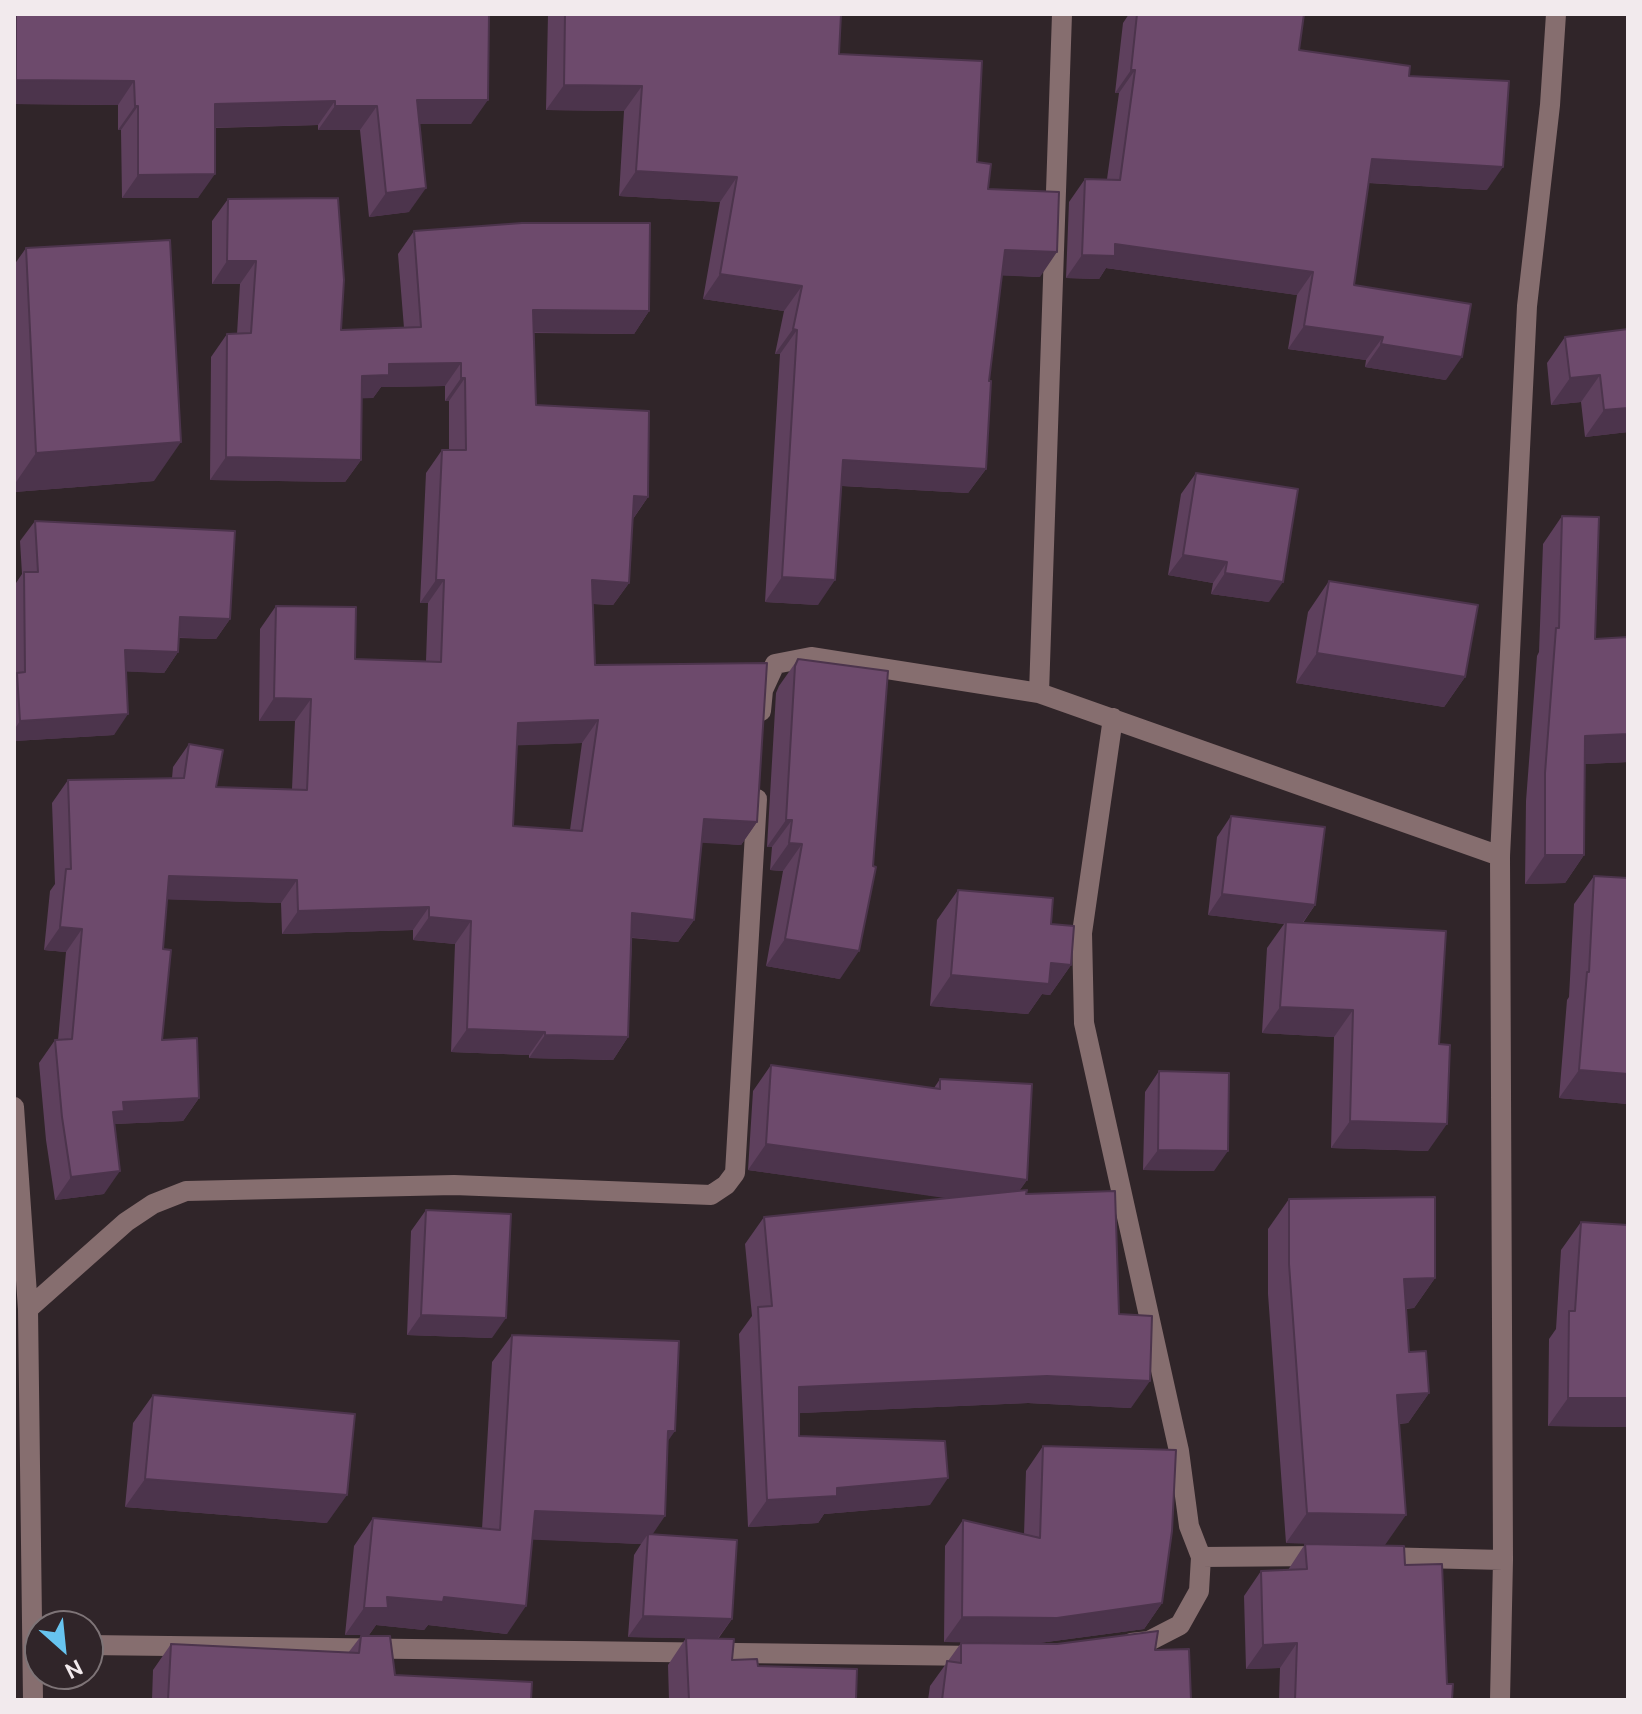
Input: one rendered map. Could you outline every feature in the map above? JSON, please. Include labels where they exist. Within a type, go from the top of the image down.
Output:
[{"type":"street","points":[[1039,693],[1062,14]]},
{"type":"street","points":[[1500,1700],[1503,1560],[1500,856],[1527,306],[1550,105],[1556,14]]},
{"type":"street","points":[[760,736],[763,690],[775,664],[811,657],[1039,693],[1500,856]]},
{"type":"street","points":[[1113,718],[1082,933],[1084,1023],[1179,1451],[1189,1526],[1201,1557],[1199,1591],[1180,1625],[1149,1641],[1118,1645]]},
{"type":"street","points":[[28,1309],[126,1222],[153,1204],[186,1191],[454,1185],[711,1195],[726,1185],[735,1173],[757,783]]},
{"type":"street","points":[[14,1107],[28,1309],[22,1483],[33,1610]]},
{"type":"street","points":[[1201,1557],[1503,1560]]},
{"type":"street","points":[[104,1645],[992,1656]]},
{"type":"building","points":[[16,14],[489,14],[488,100],[417,100],[426,188],[386,193],[377,106],[335,106],[335,101],[215,104],[215,174],[138,175],[138,106],[135,106],[134,81],[16,80]]},
{"type":"building","points":[[565,14],[841,14],[839,54],[982,61],[977,162],[991,164],[988,189],[1059,192],[1057,252],[1005,250],[989,381],[986,469],[843,460],[835,580],[782,577],[797,330],[793,329],[802,286],[720,274],[737,177],[636,171],[642,86],[564,85]]},
{"type":"building","points":[[1137,14],[1304,14],[1299,50],[1410,66],[1409,76],[1509,81],[1503,167],[1372,159],[1354,285],[1471,304],[1462,357],[1381,344],[1383,337],[1304,326],[1313,272],[1115,244],[1115,256],[1082,255],[1085,179],[1120,180],[1135,70],[1131,70]]},
{"type":"building","points":[[338,198],[344,280],[341,330],[421,327],[414,231],[522,223],[650,223],[649,311],[533,310],[536,405],[649,411],[648,497],[634,496],[629,583],[592,580],[595,665],[767,663],[757,822],[704,819],[694,920],[632,913],[628,1037],[467,1029],[471,921],[429,917],[429,907],[298,911],[297,880],[169,876],[163,949],[171,950],[162,1040],[197,1038],[199,1098],[123,1102],[124,1111],[113,1112],[120,1171],[71,1177],[55,1040],[72,1039],[82,929],[60,927],[66,869],[71,869],[68,780],[184,778],[189,744],[223,750],[216,787],[307,790],[311,699],[274,698],[276,606],[356,607],[355,659],[441,662],[444,580],[436,580],[442,450],[466,450],[465,378],[461,378],[461,363],[389,364],[389,375],[362,376],[361,460],[226,457],[227,334],[251,333],[256,261],[227,261],[228,199]],"holes":[[[598,720],[582,831],[513,826],[518,723]]]},
{"type":"building","points":[[170,240],[181,442],[36,453],[26,248]]},
{"type":"building","points":[[1628,329],[1628,408],[1604,410],[1600,375],[1570,378],[1565,337]]},
{"type":"building","points":[[1196,473],[1298,489],[1283,582],[1225,573],[1227,562],[1183,555]]},
{"type":"building","points":[[1562,516],[1599,517],[1595,639],[1628,637],[1628,734],[1585,736],[1584,855],[1545,855],[1545,773],[1556,628],[1559,628]]},
{"type":"building","points":[[35,521],[235,531],[230,619],[180,617],[178,652],[125,650],[128,714],[20,721],[17,673],[25,672],[24,572],[38,572]]},
{"type":"building","points":[[1329,581],[1478,605],[1465,677],[1317,653]]},
{"type":"building","points":[[798,659],[888,671],[873,866],[876,867],[859,951],[785,939],[802,844],[789,843],[792,820],[786,820],[795,666]]},
{"type":"building","points":[[1231,816],[1325,827],[1315,905],[1222,894]]},
{"type":"building","points":[[1594,876],[1628,878],[1628,1074],[1579,1070],[1589,972]]},
{"type":"building","points":[[958,890],[1053,898],[1051,924],[1074,926],[1071,965],[1051,963],[1049,984],[951,975]]},
{"type":"building","points":[[1286,922],[1446,931],[1439,1044],[1450,1045],[1447,1124],[1350,1121],[1353,1010],[1280,1007]]},
{"type":"building","points":[[771,1065],[940,1089],[940,1079],[1032,1084],[1027,1180],[766,1144]]},
{"type":"building","points":[[1159,1071],[1229,1073],[1228,1151],[1158,1150]]},
{"type":"building","points":[[1027,1190],[1026,1194],[1115,1191],[1119,1314],[1152,1316],[1150,1381],[1047,1376],[799,1387],[799,1436],[945,1441],[948,1478],[837,1488],[837,1496],[767,1500],[758,1307],[772,1306],[764,1217]]},
{"type":"building","points":[[1435,1197],[1435,1278],[1404,1279],[1409,1352],[1426,1351],[1429,1393],[1397,1395],[1406,1515],[1307,1513],[1289,1264],[1289,1199]]},
{"type":"building","points":[[426,1210],[511,1214],[506,1318],[421,1315]]},
{"type":"building","points":[[1581,1222],[1628,1225],[1628,1398],[1568,1398],[1569,1311],[1575,1311]]},
{"type":"building","points":[[512,1335],[679,1341],[675,1431],[668,1431],[665,1516],[535,1511],[526,1606],[444,1597],[443,1602],[387,1597],[388,1608],[364,1608],[373,1518],[500,1530]]},
{"type":"building","points":[[153,1395],[355,1414],[347,1495],[145,1479]]},
{"type":"building","points":[[1043,1446],[1176,1450],[1172,1531],[1162,1603],[1057,1618],[962,1617],[963,1520],[1040,1538]]},
{"type":"building","points":[[648,1534],[737,1540],[732,1619],[643,1616]]},
{"type":"building","points":[[1305,1544],[1404,1546],[1405,1565],[1442,1564],[1447,1684],[1453,1684],[1452,1700],[1295,1700],[1297,1643],[1263,1645],[1261,1571],[1307,1569]]},
{"type":"building","points":[[1158,1631],[1155,1650],[1189,1649],[1191,1700],[942,1700],[947,1661],[961,1663],[961,1643],[1057,1644]]},
{"type":"building","points":[[361,1636],[390,1636],[395,1675],[532,1682],[531,1700],[168,1700],[171,1644],[359,1653]]},
{"type":"building","points":[[686,1638],[734,1639],[732,1660],[757,1659],[758,1666],[857,1669],[856,1700],[689,1700]]}]
